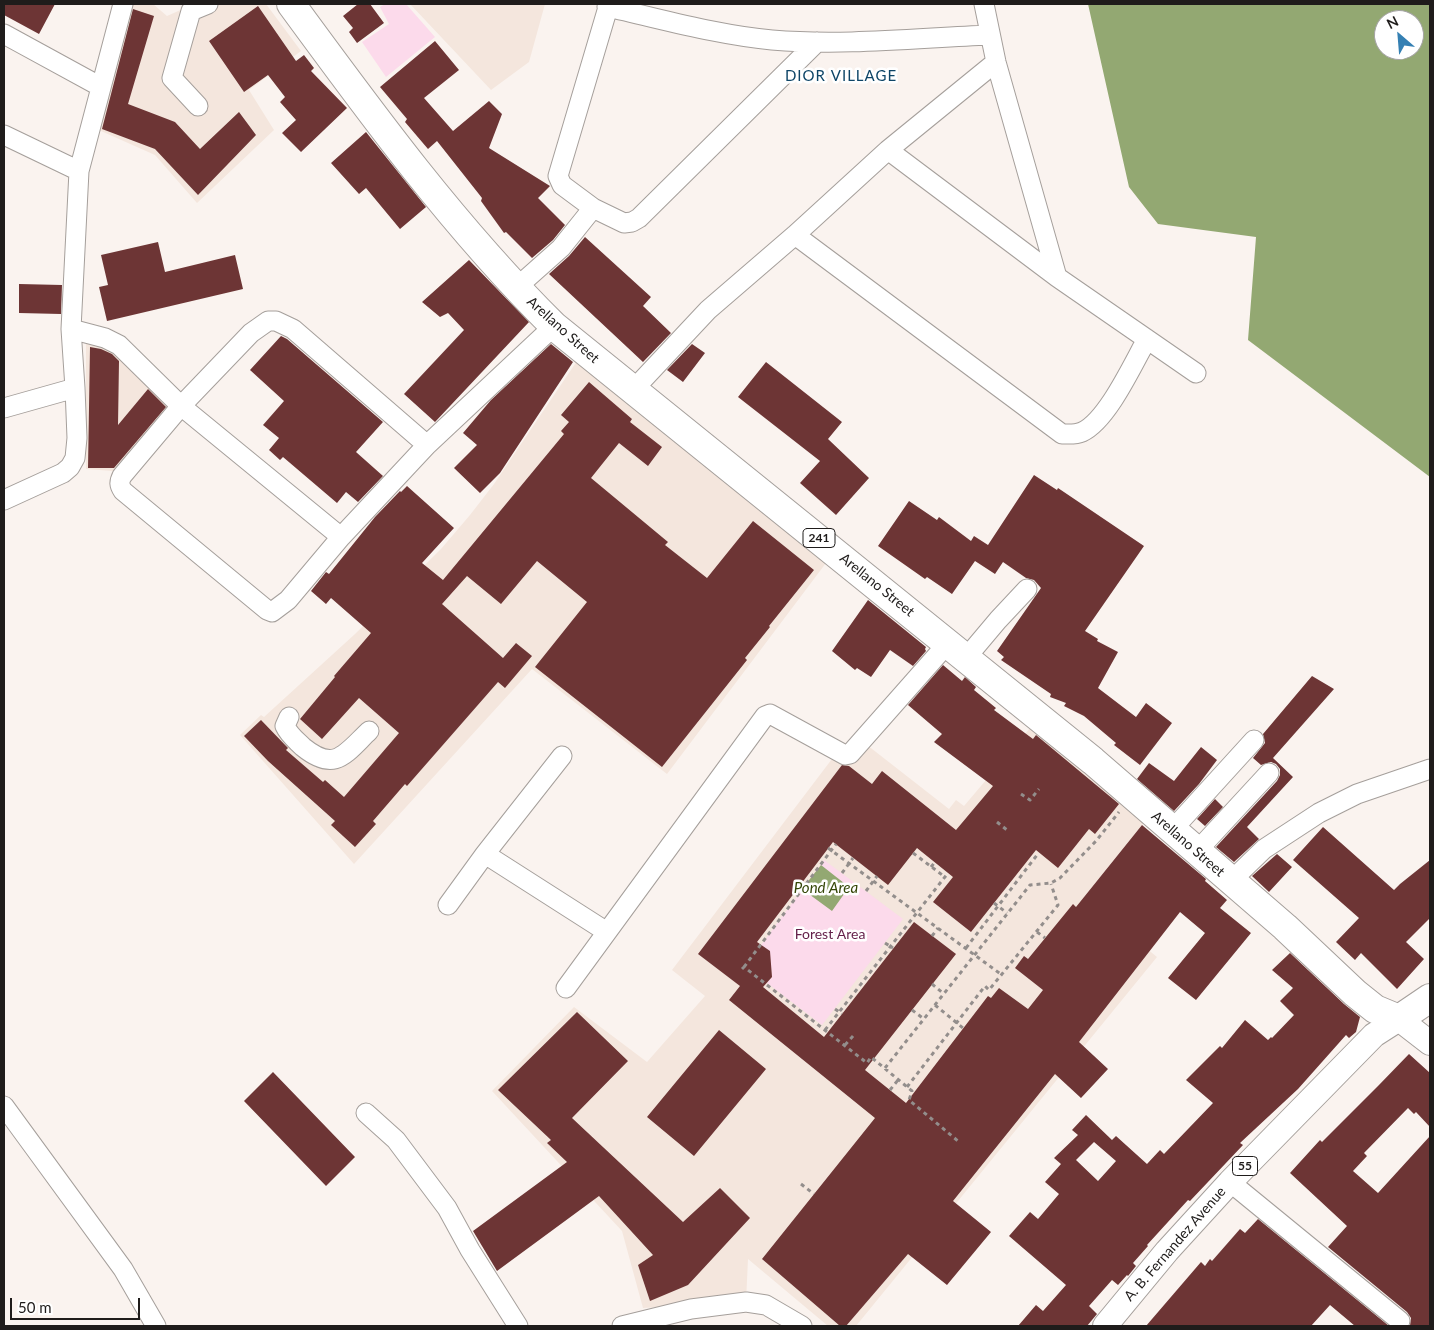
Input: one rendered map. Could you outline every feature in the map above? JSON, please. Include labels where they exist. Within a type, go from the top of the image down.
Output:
[{"type":"highway","name":"Arellano Street","points":[[291,4],[433,192],[516,288],[554,326],[1055,730],[1285,927],[1355,994],[1375,1010],[1399,1019]]},
{"type":"highway","name":"55","points":[[1399,1019],[1430,998]]},
{"type":"main road","name":"241","points":[[1399,1019],[1430,1043]]},
{"type":"main road","name":"A. B. Fernandez Avenue","points":[[1105,1326],[1167,1251],[1230,1182],[1374,1035],[1399,1019]]},
{"type":"street","points":[[4,500],[62,473],[70,467],[75,458],[75,388],[71,329],[79,171],[123,4]]},
{"type":"street","points":[[198,106],[172,78],[191,11],[208,4]]},
{"type":"street","points":[[984,4],[996,62],[1057,277]]},
{"type":"street","points":[[817,42],[639,218],[632,222],[624,223],[593,208],[562,185],[558,176],[608,6],[718,31],[770,39],[817,42],[989,35]]},
{"type":"street","points":[[4,34],[101,87]]},
{"type":"street","points":[[634,389],[708,310],[796,235],[888,150],[996,62]]},
{"type":"street","points":[[4,135],[79,171]]},
{"type":"street","points":[[888,150],[1057,277],[1196,372]]},
{"type":"street","points":[[516,288],[561,248],[593,208]]},
{"type":"street","points":[[796,235],[1062,434],[1072,435],[1082,432],[1091,426],[1109,406],[1147,339]]},
{"type":"street","points":[[426,445],[299,334],[276,321],[268,321],[251,333],[182,406],[119,481],[123,491],[259,604],[272,612],[288,600],[341,537],[426,445],[554,326]]},
{"type":"street","points":[[71,329],[105,338],[119,345],[182,406],[341,537]]},
{"type":"street","points":[[4,408],[75,388]]},
{"type":"street","points":[[566,988],[764,716],[770,714],[846,755],[850,754],[957,651],[998,620],[1027,589]]},
{"type":"street","points":[[289,717],[285,726],[288,733],[314,756],[328,761],[342,757],[369,731]]},
{"type":"street","points":[[1170,828],[1254,740]]},
{"type":"street","points":[[448,905],[485,854],[562,756]]},
{"type":"street","points":[[1170,828],[1217,766]]},
{"type":"street","points":[[1231,881],[1264,849],[1319,813],[1357,794],[1430,769]]},
{"type":"street","points":[[1197,851],[1269,773]]},
{"type":"street","points":[[485,854],[607,932]]},
{"type":"street","points":[[366,1113],[396,1140],[447,1208],[470,1250],[518,1326]]},
{"type":"street","points":[[6,1114],[123,1269],[156,1326]]},
{"type":"street","points":[[1230,1182],[1400,1321]]},
{"type":"street","points":[[622,1326],[691,1309],[746,1302],[766,1305],[802,1326]]},
{"type":"path","points":[[1021,794],[1030,800],[1039,789]]},
{"type":"path","points":[[885,1068],[1030,885],[1051,884],[1060,878],[1096,841],[1132,795]]},
{"type":"path","points":[[997,822],[1007,830]]},
{"type":"path","points":[[836,844],[830,849],[743,968],[817,1022],[867,1063],[871,1057],[885,1068],[912,1091],[909,1100],[958,1141]]},
{"type":"path","points":[[830,849],[1002,975]]},
{"type":"path","points":[[913,853],[945,877]]},
{"type":"path","points":[[966,948],[1037,855]]},
{"type":"path","points":[[842,873],[854,858]]},
{"type":"path","points":[[931,867],[935,862]]},
{"type":"path","points":[[825,1030],[892,947],[916,912],[948,873]]},
{"type":"path","points":[[866,891],[877,876]]},
{"type":"path","points":[[907,1087],[985,986],[990,990],[1058,905],[1051,884]]},
{"type":"path","points":[[994,902],[1008,913]]},
{"type":"path","points":[[932,936],[938,928]]},
{"type":"path","points":[[1036,932],[1045,938]]},
{"type":"path","points":[[885,943],[892,947]]},
{"type":"path","points":[[1008,967],[1013,970]]},
{"type":"path","points":[[932,984],[944,994]]},
{"type":"path","points":[[936,1005],[963,1028]]},
{"type":"path","points":[[834,1009],[840,1013]]},
{"type":"path","points":[[912,1010],[924,1019]]},
{"type":"path","points":[[812,1027],[817,1022]]},
{"type":"path","points":[[845,1046],[854,1035]]},
{"type":"path","points":[[890,1090],[898,1080]]},
{"type":"path","points":[[801,1184],[814,1194]]},
{"type":"shaded area","points":[[128,4],[153,4],[167,16],[194,4],[266,4],[301,51],[249,90],[274,130],[197,203],[155,155],[92,127]]},
{"type":"shaded area","points":[[410,4],[545,4],[529,62],[491,90]]},
{"type":"shaded area","points":[[86,340],[126,343],[184,404],[126,472],[86,469]]},
{"type":"shaded area","points":[[577,361],[672,436],[826,563],[667,774],[532,669],[354,864],[240,735],[261,715],[264,717],[355,634],[441,549],[494,484]]},
{"type":"shaded area","points":[[1036,721],[1150,815],[1084,897],[1157,957],[856,1326],[828,1326],[748,1259],[746,1302],[643,1308],[622,1231],[492,1091],[574,1007],[647,1062],[705,996],[672,970],[838,751],[867,745],[949,809],[956,800],[964,806]]},
{"type":"green space","points":[[385,4],[406,4],[435,37],[386,77],[362,42],[389,24],[380,7]]},
{"type":"green space","name":"Forest Area","points":[[824,860],[903,919],[822,1025],[767,983],[772,977],[770,957],[761,945]]},
{"type":"water","points":[[1088,4],[1430,4],[1430,477],[1248,340],[1256,237],[1158,224],[1129,187]]},
{"type":"water","name":"Pond Area","points":[[821,865],[849,887],[832,911],[802,889]]},
{"type":"building","points":[[4,4],[55,4],[39,34],[4,15]]},
{"type":"building","points":[[358,4],[370,4],[384,23],[357,43],[349,32],[353,28],[343,16]]},
{"type":"building","points":[[258,6],[296,61],[304,55],[314,68],[311,71],[347,108],[301,152],[282,133],[296,120],[280,102],[285,97],[268,75],[244,92],[209,41]]},
{"type":"building","points":[[133,9],[154,16],[128,104],[175,122],[200,149],[239,112],[256,135],[198,195],[155,149],[102,129]]},
{"type":"building","points":[[435,41],[459,70],[424,98],[453,131],[489,101],[502,114],[489,148],[550,186],[538,198],[565,225],[553,240],[532,258],[506,232],[504,233],[481,201],[482,198],[437,141],[428,149],[405,122],[407,119],[380,87]]},
{"type":"building","points":[[366,132],[426,207],[400,229],[366,188],[359,194],[331,163]]},
{"type":"building","points":[[585,237],[651,297],[643,306],[671,333],[643,362],[549,274],[569,256]]},
{"type":"building","points":[[158,242],[165,272],[235,255],[243,289],[107,321],[99,287],[108,285],[101,255]]},
{"type":"building","points":[[469,260],[529,322],[435,422],[404,394],[464,330],[448,313],[440,317],[422,302]]},
{"type":"building","points":[[19,284],[62,285],[61,314],[19,313]]},
{"type":"building","points":[[281,336],[287,339],[383,422],[356,452],[383,476],[358,502],[346,492],[337,503],[283,457],[280,460],[269,450],[279,438],[263,425],[284,401],[250,370]]},
{"type":"building","points":[[551,344],[573,362],[500,473],[480,493],[454,468],[477,445],[463,433],[491,400]]},
{"type":"building","points":[[692,344],[705,353],[683,382],[667,370]]},
{"type":"building","points":[[90,347],[112,354],[119,361],[118,425],[148,389],[166,407],[114,468],[88,468]]},
{"type":"building","points":[[766,362],[842,422],[828,439],[869,478],[836,515],[800,483],[820,461],[738,397]]},
{"type":"building","points":[[589,382],[632,419],[630,422],[662,447],[648,466],[619,443],[591,478],[668,542],[665,545],[707,578],[753,521],[814,570],[745,658],[747,660],[662,767],[535,667],[587,602],[537,561],[501,604],[467,576],[442,604],[503,658],[516,643],[532,656],[505,688],[498,682],[407,786],[405,784],[373,821],[376,824],[355,847],[331,825],[335,821],[268,761],[244,736],[261,720],[288,748],[286,750],[323,782],[325,780],[344,797],[399,733],[359,698],[322,739],[300,719],[371,633],[331,598],[326,604],[311,591],[326,572],[329,574],[375,517],[407,486],[454,528],[422,563],[443,580],[564,434],[561,431],[569,422],[561,415]]},
{"type":"building","points":[[1034,475],[1057,490],[1058,488],[1144,546],[1085,631],[1098,639],[1097,641],[1118,652],[1098,688],[1136,717],[1146,703],[1172,723],[1140,765],[1114,745],[1116,743],[1084,716],[1064,706],[1066,703],[1050,697],[1051,694],[1001,660],[1004,657],[997,651],[1041,588],[1034,580],[1026,578],[1003,562],[995,574],[975,561],[952,594],[927,577],[925,579],[878,546],[909,501],[937,520],[939,517],[971,541],[974,536],[988,545]]},
{"type":"building","points":[[868,600],[926,647],[926,651],[913,666],[890,650],[871,677],[857,668],[855,670],[832,651]]},
{"type":"building","points":[[943,665],[962,681],[965,677],[976,687],[974,690],[996,708],[994,710],[1033,739],[1036,735],[1119,804],[1095,834],[1089,829],[1058,868],[1036,850],[971,932],[933,902],[953,877],[917,848],[888,885],[833,842],[757,942],[770,951],[772,977],[763,987],[824,1037],[914,922],[956,954],[865,1070],[906,1103],[988,996],[991,998],[999,988],[1028,1009],[1043,990],[1015,968],[1024,956],[1028,959],[1073,904],[1076,907],[1142,825],[1206,879],[1205,881],[1227,900],[1220,908],[1251,933],[1196,1000],[1168,978],[1205,933],[1180,912],[1079,1042],[1108,1069],[1081,1098],[1055,1074],[953,1201],[991,1232],[947,1285],[908,1254],[846,1326],[840,1326],[762,1259],[875,1118],[729,1000],[740,986],[698,954],[842,765],[849,766],[872,784],[882,771],[956,830],[993,786],[934,742],[942,734],[908,705]]},
{"type":"building","points":[[1312,676],[1334,689],[1273,758],[1293,777],[1247,827],[1259,839],[1234,862],[1216,847],[1277,781],[1280,775],[1280,769],[1276,764],[1271,762],[1261,765],[1253,758],[1265,743],[1263,734]]},
{"type":"building","points":[[1201,747],[1217,760],[1199,784],[1174,811],[1137,779],[1149,763],[1174,781]]},
{"type":"building","points":[[1215,799],[1223,807],[1205,826],[1197,819]]},
{"type":"building","points":[[1323,827],[1394,890],[1430,860],[1430,918],[1406,942],[1424,959],[1397,989],[1361,953],[1355,960],[1336,942],[1359,918],[1293,860]]},
{"type":"building","points":[[1277,854],[1292,867],[1269,892],[1252,876]]},
{"type":"building","points":[[1290,953],[1360,1017],[1356,1032],[1349,1038],[1346,1035],[1298,1089],[1240,1143],[1243,1145],[1190,1201],[1188,1200],[1147,1245],[1133,1263],[1136,1266],[1128,1276],[1118,1285],[1112,1280],[1089,1306],[1097,1314],[1087,1326],[1018,1326],[1036,1305],[1043,1311],[1066,1285],[1009,1236],[1030,1212],[1038,1219],[1059,1194],[1045,1182],[1061,1164],[1054,1158],[1078,1135],[1072,1130],[1086,1115],[1112,1140],[1116,1136],[1147,1164],[1160,1150],[1164,1154],[1213,1103],[1186,1080],[1220,1046],[1222,1048],[1245,1020],[1268,1040],[1294,1015],[1280,1001],[1293,988],[1272,970]],"holes":[[[1094,1142],[1116,1161],[1098,1181],[1076,1160]]]},
{"type":"building","points":[[577,1012],[628,1061],[572,1118],[683,1222],[720,1188],[750,1218],[688,1285],[650,1301],[638,1265],[653,1255],[599,1196],[497,1271],[473,1231],[567,1162],[547,1143],[551,1140],[498,1090]]},
{"type":"building","points":[[719,1030],[766,1069],[694,1156],[647,1117]]},
{"type":"building","points":[[1409,1054],[1430,1073],[1430,1127],[1416,1112],[1414,1114],[1408,1108],[1364,1153],[1367,1156],[1353,1171],[1378,1193],[1430,1136],[1430,1326],[1410,1326],[1411,1318],[1407,1312],[1328,1247],[1347,1226],[1290,1173],[1320,1140],[1322,1142]]},
{"type":"building","points":[[273,1072],[355,1157],[326,1186],[244,1101]]},
{"type":"building","points":[[1258,1219],[1389,1326],[1355,1326],[1330,1305],[1311,1326],[1146,1326],[1201,1262],[1205,1266],[1210,1259],[1212,1261],[1240,1229],[1245,1233]]},
{"type":"district","name":"DIOR VILLAGE","points":[[841,76]]}]
